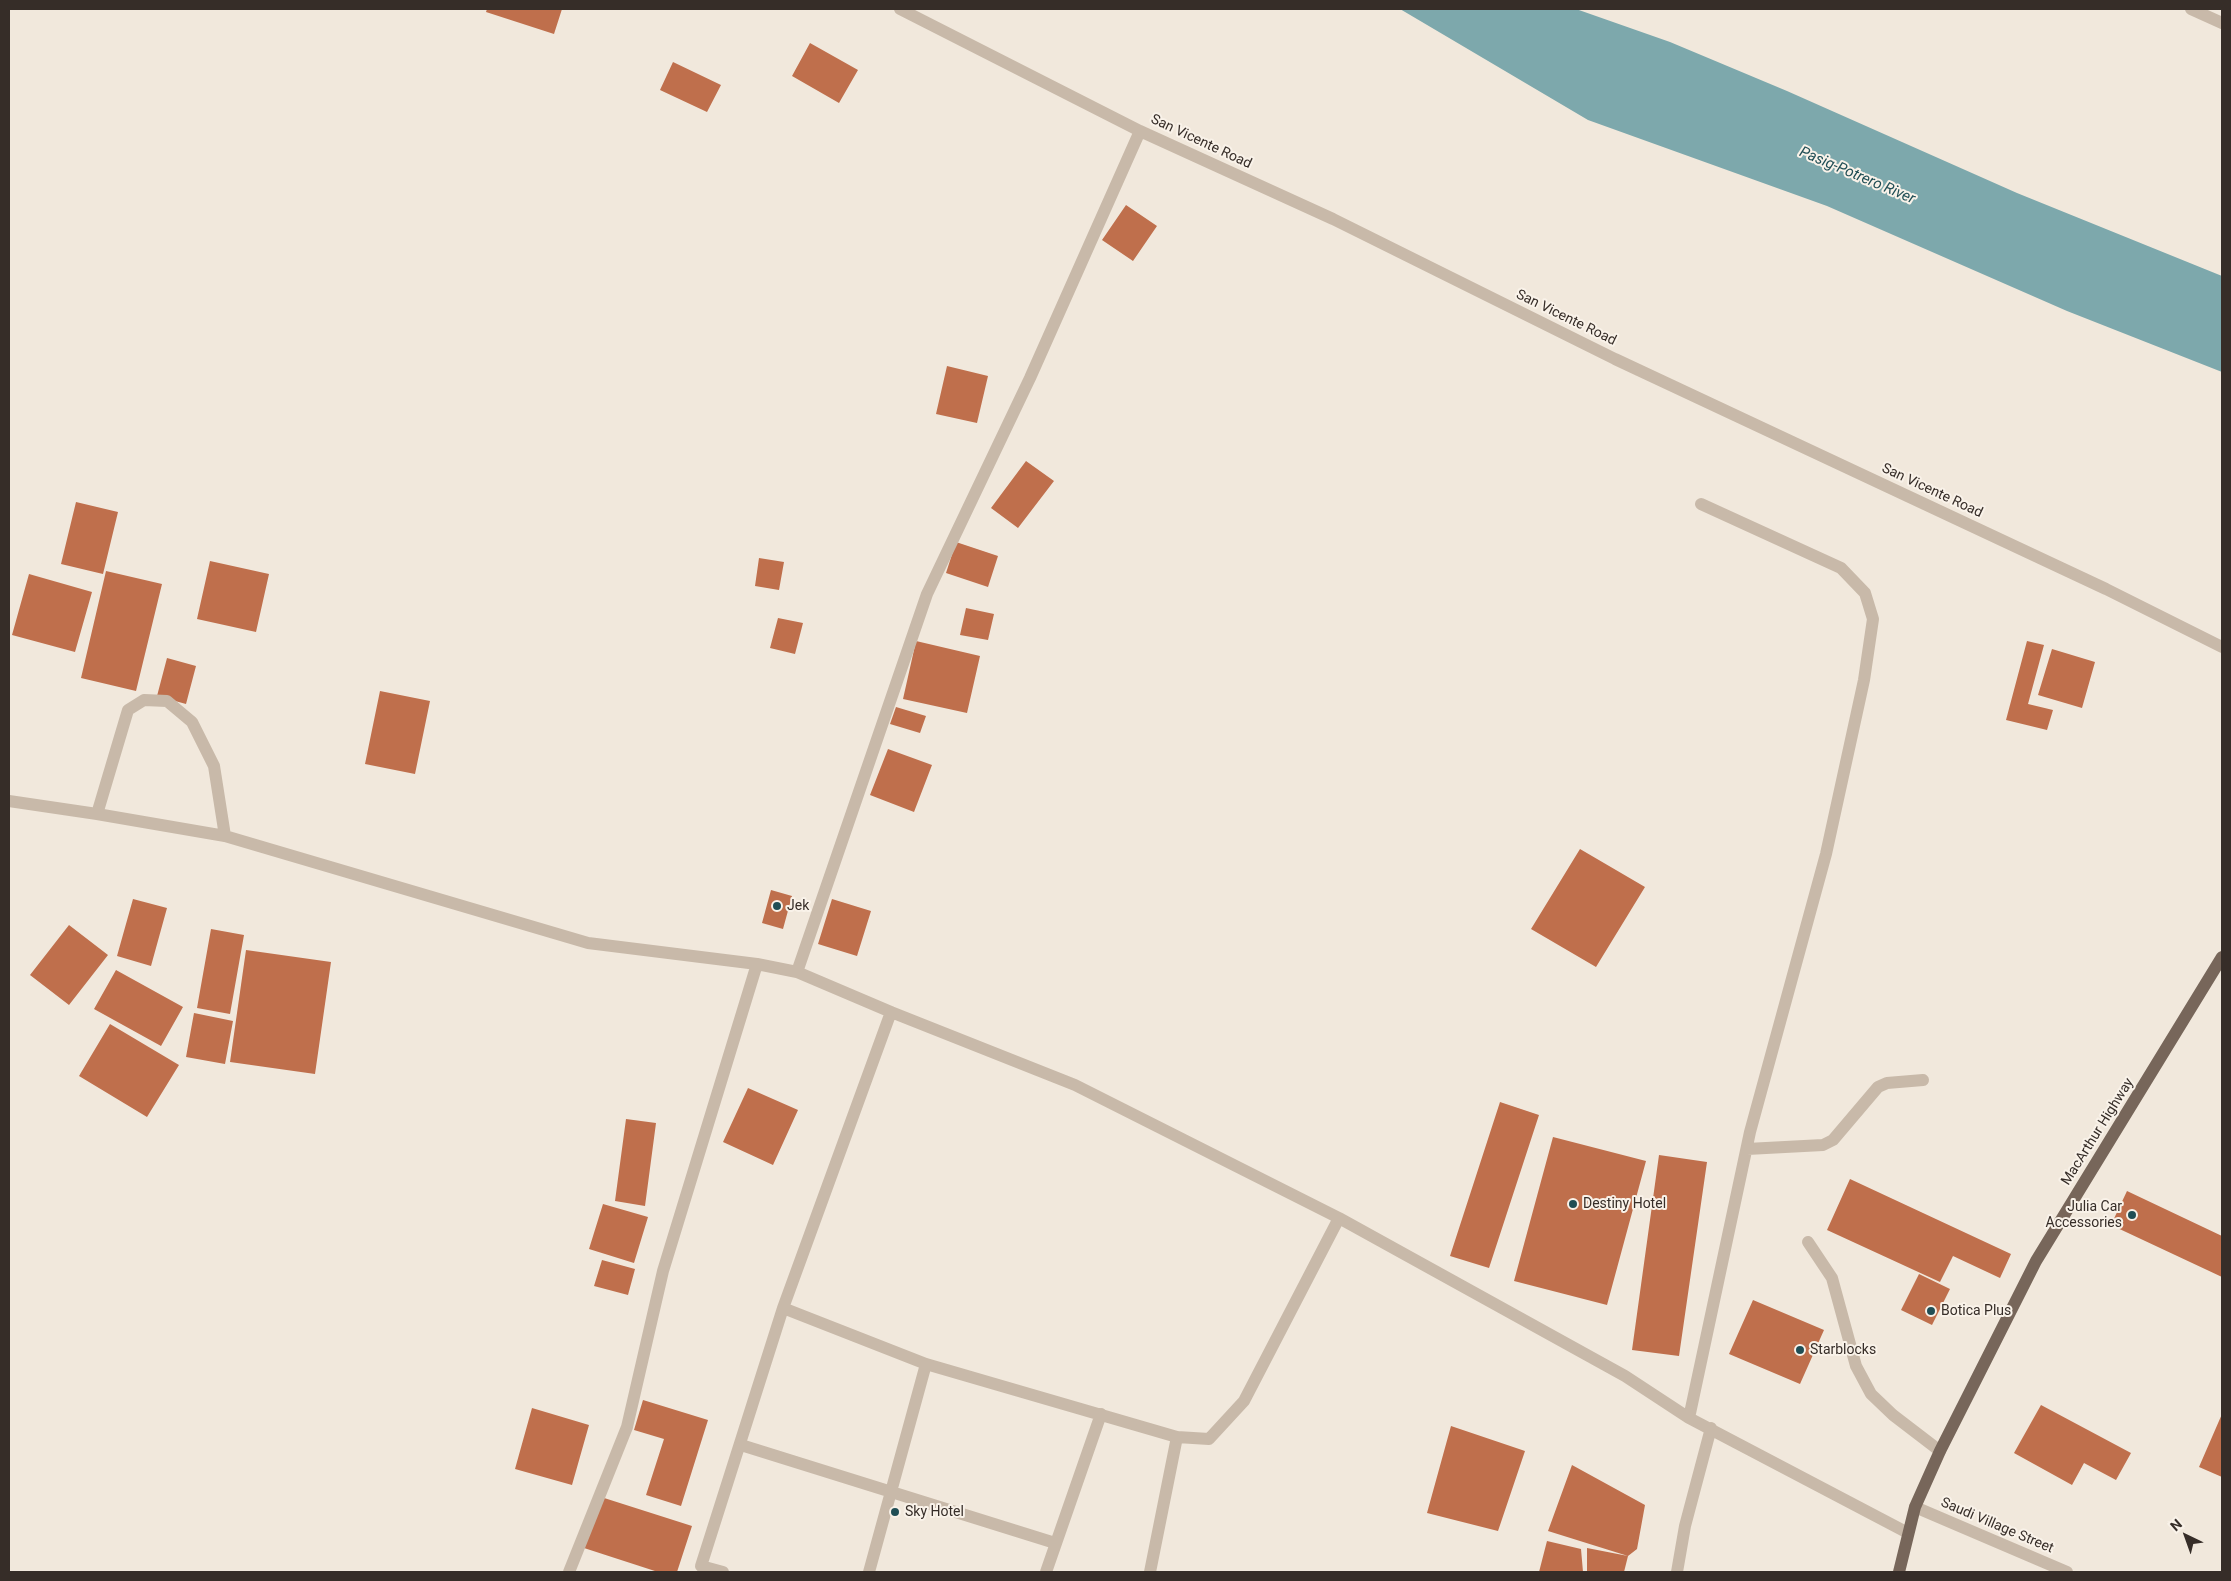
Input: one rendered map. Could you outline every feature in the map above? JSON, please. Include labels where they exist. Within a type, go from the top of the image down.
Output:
[{"type":"main road","name":"MacArthur Highway","points":[[1899,1572],[1915,1507],[1940,1451],[2036,1261],[2222,957]]},
{"type":"street","name":"San Vicente Road","points":[[900,9],[1140,131],[1333,219],[1615,359],[2098,584],[2222,647]]},
{"type":"street","points":[[2191,9],[2222,23]]},
{"type":"street","points":[[797,972],[927,594],[1030,378],[1140,131]]},
{"type":"street","points":[[1689,1418],[1746,1149],[1826,854],[1864,680],[1873,619],[1865,593],[1841,568],[1701,504]]},
{"type":"street","points":[[97,814],[128,710],[144,700],[167,701],[192,722],[214,766],[225,836]]},
{"type":"street","points":[[9,801],[225,836],[588,943],[757,964],[797,972],[891,1012],[1075,1084],[1339,1218],[1616,1371],[1689,1418],[1908,1532]]},
{"type":"street","points":[[569,1572],[627,1427],[663,1271],[757,964]]},
{"type":"street","points":[[723,1572],[701,1566],[783,1308],[891,1012]]},
{"type":"street","points":[[1746,1149],[1823,1145],[1833,1140],[1878,1087],[1887,1083],[1923,1080]]},
{"type":"street","points":[[783,1308],[926,1364],[1177,1437],[1209,1439],[1244,1401],[1339,1218]]},
{"type":"street","points":[[1808,1242],[1832,1278],[1856,1366],[1871,1394],[1893,1415],[1940,1451]]},
{"type":"street","points":[[869,1572],[926,1364]]},
{"type":"street","points":[[1046,1572],[1101,1414]]},
{"type":"street","points":[[1677,1572],[1685,1526],[1711,1428]]},
{"type":"street","points":[[1150,1572],[1177,1437]]},
{"type":"street","points":[[741,1445],[1055,1543]]},
{"type":"street","name":"Saudi Village Street","points":[[1915,1507],[2067,1572]]},
{"type":"water","name":"Pasig-Potrero River","points":[[1400,9],[1576,9],[1670,42],[1787,91],[2017,193],[2222,276],[2222,372],[2067,311],[1827,206],[1588,120]]},
{"type":"building","points":[[487,9],[562,9],[554,34],[486,12]]},
{"type":"building","points":[[810,43],[858,70],[839,103],[792,76]]},
{"type":"building","points":[[673,62],[721,85],[707,112],[660,90]]},
{"type":"building","points":[[1126,205],[1157,226],[1133,261],[1102,240]]},
{"type":"building","points":[[947,366],[988,376],[977,423],[936,414]]},
{"type":"building","points":[[1026,461],[1054,481],[1018,528],[991,508]]},
{"type":"building","points":[[76,502],[118,512],[103,574],[61,564]]},
{"type":"building","points":[[956,542],[998,556],[988,587],[946,573]]},
{"type":"building","points":[[759,558],[784,562],[779,590],[755,586]]},
{"type":"building","points":[[210,561],[269,574],[256,632],[197,619]]},
{"type":"building","points":[[106,571],[162,584],[136,691],[81,678]]},
{"type":"building","points":[[29,574],[92,592],[75,652],[12,635]]},
{"type":"building","points":[[966,608],[994,614],[988,640],[960,635]]},
{"type":"building","points":[[778,618],[803,623],[795,654],[770,648]]},
{"type":"building","points":[[916,641],[980,656],[967,713],[903,699]]},
{"type":"building","points":[[2027,641],[2044,645],[2028,704],[2053,710],[2047,730],[2006,720]]},
{"type":"building","points":[[2052,649],[2095,662],[2082,708],[2038,695]]},
{"type":"building","points":[[167,658],[196,666],[186,704],[157,696]]},
{"type":"building","points":[[380,691],[430,701],[415,774],[365,764]]},
{"type":"building","points":[[896,707],[926,716],[920,733],[890,724]]},
{"type":"building","points":[[888,749],[932,765],[914,812],[870,795]]},
{"type":"building","points":[[1580,849],[1645,887],[1596,967],[1531,929]]},
{"type":"building","points":[[771,890],[792,896],[783,929],[762,923]]},
{"type":"building","points":[[133,899],[167,908],[151,966],[117,956]]},
{"type":"building","points":[[832,899],[871,911],[857,956],[818,944]]},
{"type":"building","points":[[69,925],[108,955],[69,1005],[30,975]]},
{"type":"building","points":[[211,929],[244,935],[230,1014],[197,1008]]},
{"type":"building","points":[[246,950],[331,962],[315,1074],[230,1062]]},
{"type":"building","points":[[116,970],[183,1007],[161,1046],[94,1009]]},
{"type":"building","points":[[194,1013],[233,1021],[225,1064],[186,1057]]},
{"type":"building","points":[[110,1024],[179,1065],[147,1117],[79,1076]]},
{"type":"building","points":[[748,1088],[798,1110],[773,1165],[723,1142]]},
{"type":"building","points":[[1500,1102],[1539,1115],[1489,1268],[1450,1256]]},
{"type":"building","points":[[626,1119],[656,1123],[645,1206],[615,1201]]},
{"type":"building","points":[[1553,1137],[1646,1161],[1607,1305],[1514,1281]]},
{"type":"building","points":[[1659,1155],[1707,1162],[1679,1356],[1632,1350]]},
{"type":"building","points":[[1850,1179],[2011,1254],[2000,1278],[1953,1256],[1940,1282],[1827,1230]]},
{"type":"building","points":[[2127,1191],[2222,1236],[2222,1277],[2111,1225]]},
{"type":"building","points":[[603,1204],[648,1217],[634,1263],[589,1249]]},
{"type":"building","points":[[602,1260],[635,1269],[628,1295],[594,1286]]},
{"type":"building","points":[[1919,1274],[1950,1289],[1932,1325],[1901,1310]]},
{"type":"building","points":[[1753,1300],[1824,1330],[1800,1384],[1729,1354]]},
{"type":"building","points":[[643,1400],[708,1420],[681,1506],[646,1495],[664,1439],[634,1430]]},
{"type":"building","points":[[2041,1405],[2131,1453],[2116,1480],[2084,1463],[2072,1485],[2014,1453]]},
{"type":"building","points":[[532,1408],[589,1425],[572,1485],[515,1469]]},
{"type":"building","points":[[2222,1414],[2222,1477],[2199,1467]]},
{"type":"building","points":[[1451,1426],[1525,1451],[1498,1531],[1427,1513]]},
{"type":"building","points":[[1572,1465],[1645,1505],[1637,1549],[1628,1556],[1548,1531]]},
{"type":"building","points":[[601,1497],[692,1526],[677,1572],[658,1572],[584,1548]]},
{"type":"building","points":[[1547,1541],[1581,1549],[1583,1572],[1539,1572]]},
{"type":"building","points":[[1587,1548],[1628,1556],[1624,1572],[1587,1572]]},
{"type":"place","name":"Jek","points":[[777,906]]},
{"type":"place","name":"Destiny Hotel","points":[[1573,1204]]},
{"type":"place","name":"Julia Car Accessories","points":[[2132,1215]]},
{"type":"place","name":"Botica Plus","points":[[1931,1311]]},
{"type":"place","name":"Starblocks","points":[[1800,1350]]},
{"type":"place","name":"Sky Hotel","points":[[895,1512]]}]
